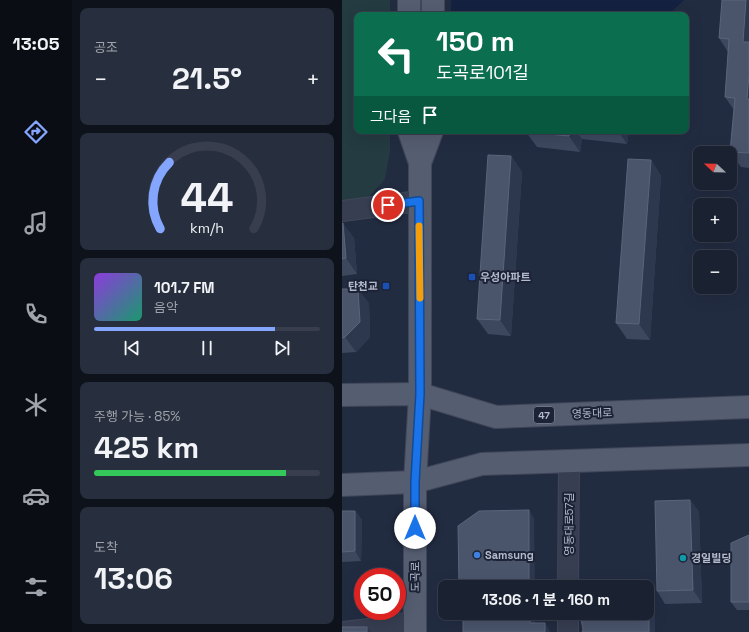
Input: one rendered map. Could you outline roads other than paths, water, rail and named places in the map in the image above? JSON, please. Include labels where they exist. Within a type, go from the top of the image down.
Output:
[{"type":"main road","points":[[409,0],[409,12]]},
{"type":"main road","points":[[433,0],[433,12]]},
{"type":"main road","name":"도곡로","points":[[410,134],[420,163]]},
{"type":"main road","name":"도곡로","points":[[415,627],[415,482],[420,394],[420,163],[431,134]]},
{"type":"main road","name":"영동대로","points":[[342,395],[420,394],[496,417],[749,407]]},
{"type":"main road","points":[[342,485],[415,482],[482,464],[749,455]]},
{"type":"street","points":[[342,211],[419,201]]},
{"type":"street","name":"영동대로57길","points":[[568,580],[569,461]]},
{"type":"street","points":[[568,620],[568,632]]},
{"type":"street","points":[[344,632],[386,627],[415,627]]},
{"type":"water","points":[[451,0],[684,0],[671,12],[451,12]]},
{"type":"place","name":"우성아파트","points":[[472,277]]},
{"type":"place","name":"탄천교","points":[[386,286]]},
{"type":"place","name":"Samsung","points":[[477,555]]},
{"type":"place","name":"경일빌딩","points":[[683,558]]}]
